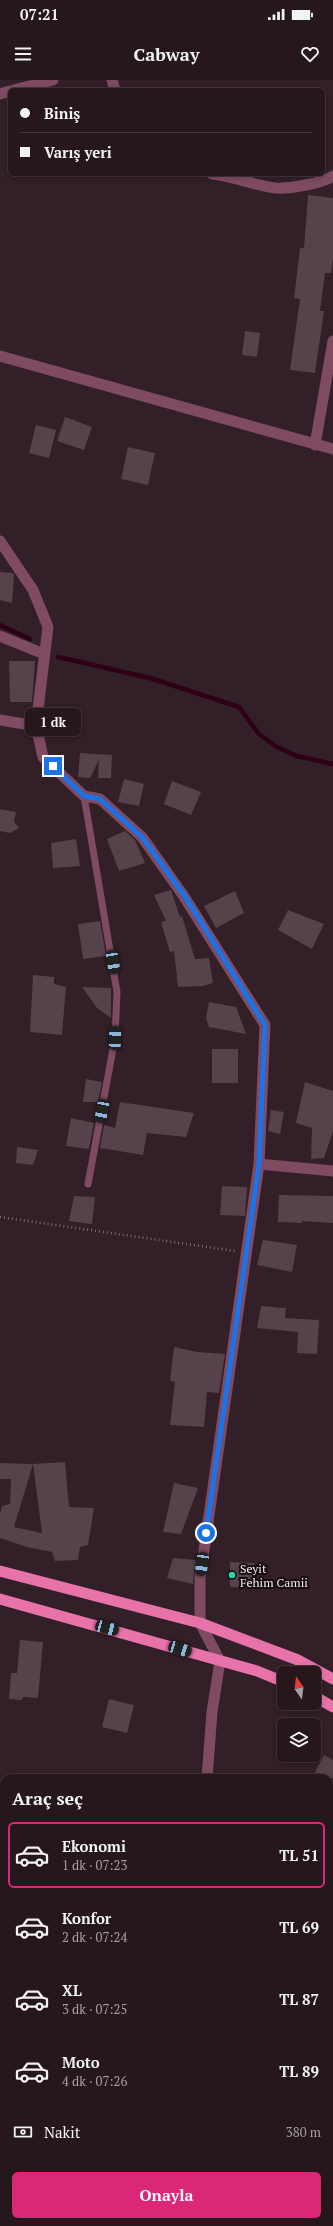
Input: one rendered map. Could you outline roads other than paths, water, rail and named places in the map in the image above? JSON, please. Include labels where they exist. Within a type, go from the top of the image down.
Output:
[{"type":"highway","points":[[0,1572],[200,1623],[291,1658],[333,1679]]},
{"type":"highway","points":[[0,1599],[257,1671],[277,1679]]},
{"type":"highway","points":[[321,1700],[333,1707]]},
{"type":"street","points":[[22,88],[53,80]]},
{"type":"street","points":[[230,176],[276,188],[326,181],[333,176]]},
{"type":"street","points":[[315,445],[333,341]]},
{"type":"street","points":[[0,356],[333,449]]},
{"type":"street","points":[[0,541],[33,590],[48,627],[36,726],[43,757],[84,796],[100,799],[142,837],[184,895],[265,1025],[259,1164],[200,1579],[200,1623],[220,1661],[212,1712],[206,1774]]},
{"type":"street","points":[[0,636],[44,654]]},
{"type":"street","points":[[0,720],[36,726]]},
{"type":"street","points":[[259,1164],[333,1171]]},
{"type":"lane","points":[[84,796],[117,992],[115,1038],[88,1184]]},
{"type":"waterway","points":[[0,625],[30,639]]},
{"type":"waterway","points":[[58,657],[150,678],[239,707],[259,734],[277,747],[297,756],[333,764]]},
{"type":"place","name":"Seyit Fehim Camii","points":[[232,1575]]}]
